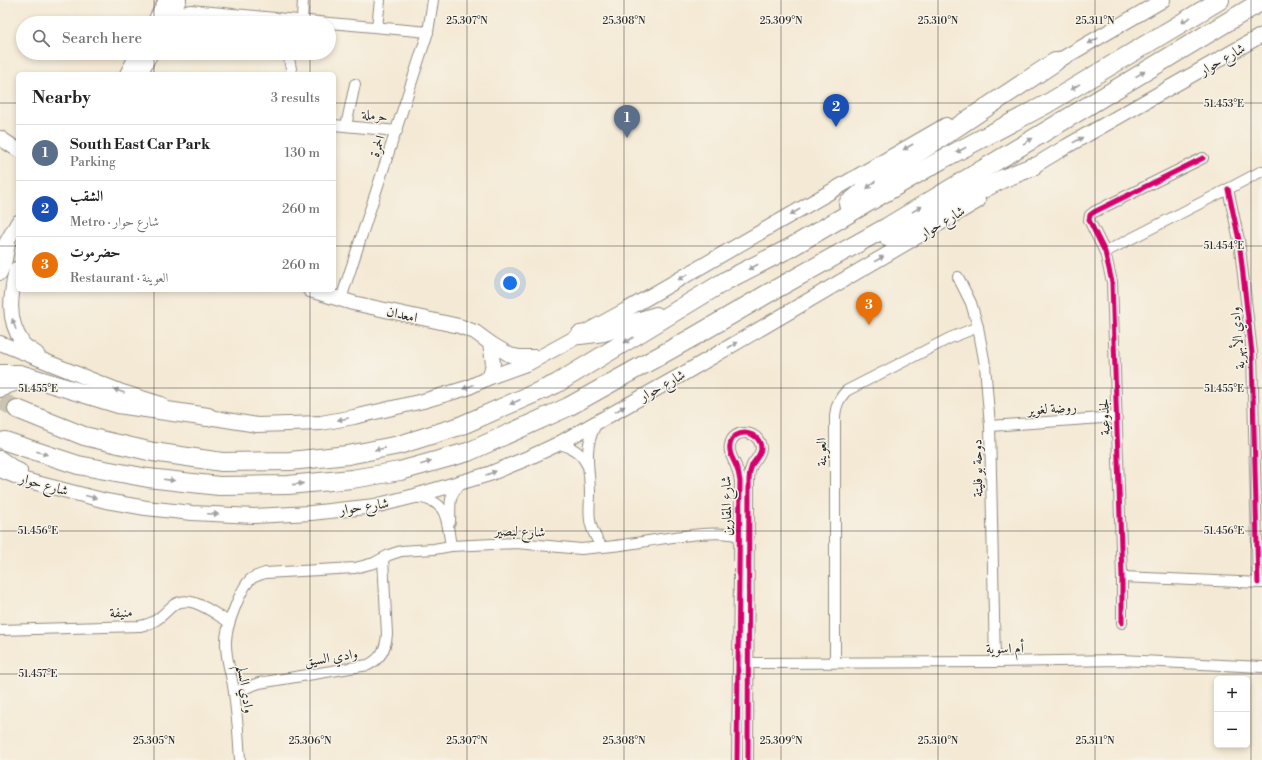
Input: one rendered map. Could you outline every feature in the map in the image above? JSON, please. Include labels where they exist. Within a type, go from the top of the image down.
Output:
[{"type":"highway","points":[[17,408],[84,436],[161,453],[222,462],[290,461],[348,455],[399,445],[460,426],[556,384],[727,280],[810,236],[941,160],[1045,105],[1220,0]]},
{"type":"highway","name":"شارع حوار","points":[[5,441],[78,465],[148,478],[219,486],[288,485],[352,479],[400,471],[468,452],[568,407],[689,340],[887,227],[1262,1]]},
{"type":"highway","points":[[810,236],[877,180],[1055,62]]},
{"type":"highway","points":[[823,263],[872,246],[916,225],[1002,179],[1032,167]]},
{"type":"highway","points":[[580,335],[604,332],[682,308]]},
{"type":"highway","points":[[0,374],[20,374],[118,404],[208,417]]},
{"type":"main road","points":[[158,16],[166,0]]},
{"type":"main road","points":[[171,16],[179,0]]},
{"type":"main road","points":[[0,343],[122,392],[208,417],[257,425],[321,423],[424,401],[467,388],[490,377],[529,363],[626,310],[1163,0]]},
{"type":"main road","name":"شارع حوار","points":[[0,470],[25,480],[106,501],[146,508],[192,513],[254,516],[311,513],[375,506],[462,483],[518,462],[558,444],[597,423],[787,313],[1067,146],[1262,35]]},
{"type":"main road","points":[[127,72],[134,60]]},
{"type":"main road","points":[[141,72],[147,60]]},
{"type":"main road","points":[[1,138],[16,141]]},
{"type":"main road","points":[[1,138],[16,149]]},
{"type":"main road","points":[[0,254],[16,226]]},
{"type":"main road","points":[[0,273],[5,260],[10,238]]},
{"type":"main road","points":[[0,299],[16,269]]},
{"type":"main road","points":[[16,272],[12,293],[11,313],[14,327],[23,343],[48,363]]},
{"type":"main road","name":"امعدان","points":[[317,292],[459,326],[475,332],[510,355],[537,358]]},
{"type":"main road","points":[[490,343],[493,363],[490,377]]},
{"type":"main road","points":[[0,390],[7,386],[20,383],[44,381]]},
{"type":"main road","points":[[0,458],[14,468],[71,492]]},
{"type":"street","points":[[185,0],[191,7],[198,11]]},
{"type":"street","points":[[302,16],[303,0]]},
{"type":"street","points":[[377,27],[380,0]]},
{"type":"street","name":"الحمرة","points":[[341,299],[428,32],[433,0]]},
{"type":"street","points":[[175,16],[185,11],[242,16]]},
{"type":"street","points":[[198,11],[198,16]]},
{"type":"street","points":[[336,23],[428,32]]},
{"type":"street","points":[[289,60],[292,72]]},
{"type":"street","name":"حرملة","points":[[355,84],[346,126],[396,131]]},
{"type":"street","points":[[336,125],[346,126]]},
{"type":"street","name":"لجذوعية","points":[[1122,623],[1122,577],[1112,282],[1105,252],[1089,220],[1090,215],[1203,158]]},
{"type":"street","points":[[1105,252],[1262,170]]},
{"type":"street","name":"وادي الأبهرية","points":[[1228,189],[1239,240],[1252,353],[1260,583]]},
{"type":"street","name":"دوحة بو فليتة","points":[[958,277],[971,303],[978,327],[985,365],[990,426],[995,662]]},
{"type":"street","name":"العوينة","points":[[835,662],[835,416],[837,404],[846,391],[950,338],[978,327]]},
{"type":"street","name":"روضة لغوير","points":[[990,426],[1116,417]]},
{"type":"street","points":[[597,423],[588,441],[588,467],[591,525],[602,547]]},
{"type":"street","name":"شارع المقارين","points":[[737,760],[743,663],[749,544],[750,474],[753,463],[759,456],[761,448],[756,437],[749,433],[734,437],[730,448],[739,475],[739,536],[743,663],[748,760]]},
{"type":"street","points":[[558,444],[566,445],[577,451],[582,456],[588,467]]},
{"type":"street","points":[[448,532],[450,522],[450,498],[455,489],[462,483]]},
{"type":"street","points":[[416,496],[427,498],[437,503],[444,512],[451,546]]},
{"type":"street","name":"شارع لبصير","points":[[383,559],[401,551],[434,550],[451,546],[517,543],[581,549],[623,545],[692,535],[722,534],[739,536]]},
{"type":"street","points":[[739,536],[745,539],[749,544]]},
{"type":"street","name":"وادي السلم","points":[[240,760],[234,692],[226,646],[229,622],[246,584],[251,579],[265,573],[355,568],[383,559]]},
{"type":"street","name":"وادي السيق","points":[[234,692],[259,683],[368,665],[376,661],[386,646],[387,634],[383,559]]},
{"type":"street","points":[[1122,577],[1260,583]]},
{"type":"street","name":"منيفة","points":[[0,630],[140,626],[154,622],[161,618],[175,604],[184,601],[194,602],[229,622]]},
{"type":"street","name":"أم اسوية","points":[[743,663],[1121,660],[1262,667]]},
{"type":"tunnel","points":[[0,400],[17,409]]},
{"type":"cycle path","points":[[1122,623],[1122,577],[1112,282],[1105,252],[1089,220],[1090,215],[1094,212],[1203,158]]},
{"type":"cycle path","points":[[1228,189],[1239,240],[1252,353],[1258,583]]},
{"type":"cycle path","points":[[737,760],[740,481],[731,454],[730,445],[732,439],[741,433],[747,433],[757,438],[761,449],[759,456],[752,465],[749,478],[748,760]]},
{"type":"place","name":"الشقب","points":[[836,127]]},
{"type":"place","name":"South East Car Park","points":[[627,138]]},
{"type":"place","name":"حضرموت","points":[[869,325]]}]
